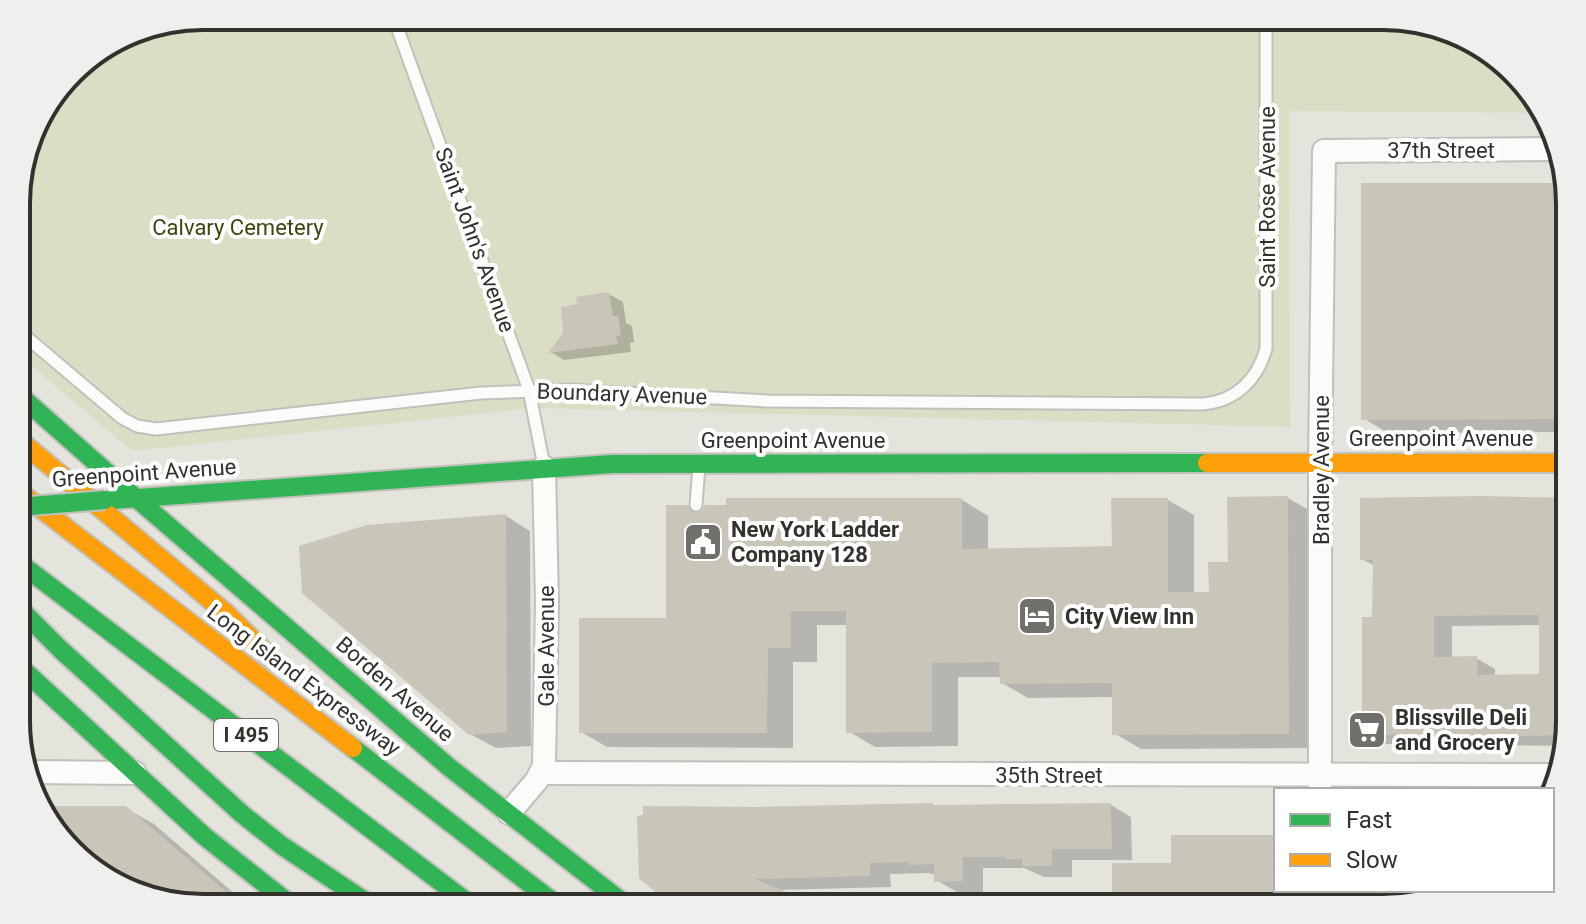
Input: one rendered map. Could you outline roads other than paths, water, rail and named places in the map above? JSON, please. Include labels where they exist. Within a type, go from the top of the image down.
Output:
[{"type":"main road","name":"Borden Avenue","points":[[30,405],[450,768],[612,894]]},
{"type":"main road","points":[[30,449],[227,614],[385,772]]},
{"type":"main road","name":"Greenpoint Avenue","points":[[30,506],[544,467],[1556,463]]},
{"type":"main road","name":"Long Island Expressway","points":[[30,500],[543,894]]},
{"type":"main road","name":"I 495","points":[[30,571],[457,894]]},
{"type":"main road","points":[[30,619],[242,814],[281,845],[354,894]]},
{"type":"main road","points":[[30,676],[204,836],[277,894]]},
{"type":"street","name":"37th Street","points":[[1324,151],[1547,149]]},
{"type":"street","name":"Bradley Avenue","points":[[1320,782],[1324,151]]},
{"type":"street","name":"Gale Avenue","points":[[542,773],[546,726],[544,467]]},
{"type":"street","points":[[38,772],[135,773]]},
{"type":"street","name":"35th Street","points":[[542,773],[1320,782],[1547,775]]},
{"type":"street","points":[[509,813],[542,773]]},
{"type":"lane","name":"Saint John's Avenue","points":[[398,30],[529,390],[544,467]]},
{"type":"lane","name":"Saint Rose Avenue","points":[[1253,376],[1263,359],[1267,336],[1266,30]]},
{"type":"lane","name":"Boundary Avenue","points":[[30,340],[122,418],[137,426],[156,429],[529,390],[767,401],[1203,404],[1232,396],[1253,376]]},
{"type":"lane","points":[[696,505],[699,464]]},
{"type":"place","name":"New York Ladder Company 128","points":[[703,542]]},
{"type":"place","name":"City View Inn","points":[[1037,616]]},
{"type":"place","name":"Blissville Deli and Grocery","points":[[1367,730]]},
{"type":"park label","name":"Calvary Cemetery","points":[[238,227]]}]
